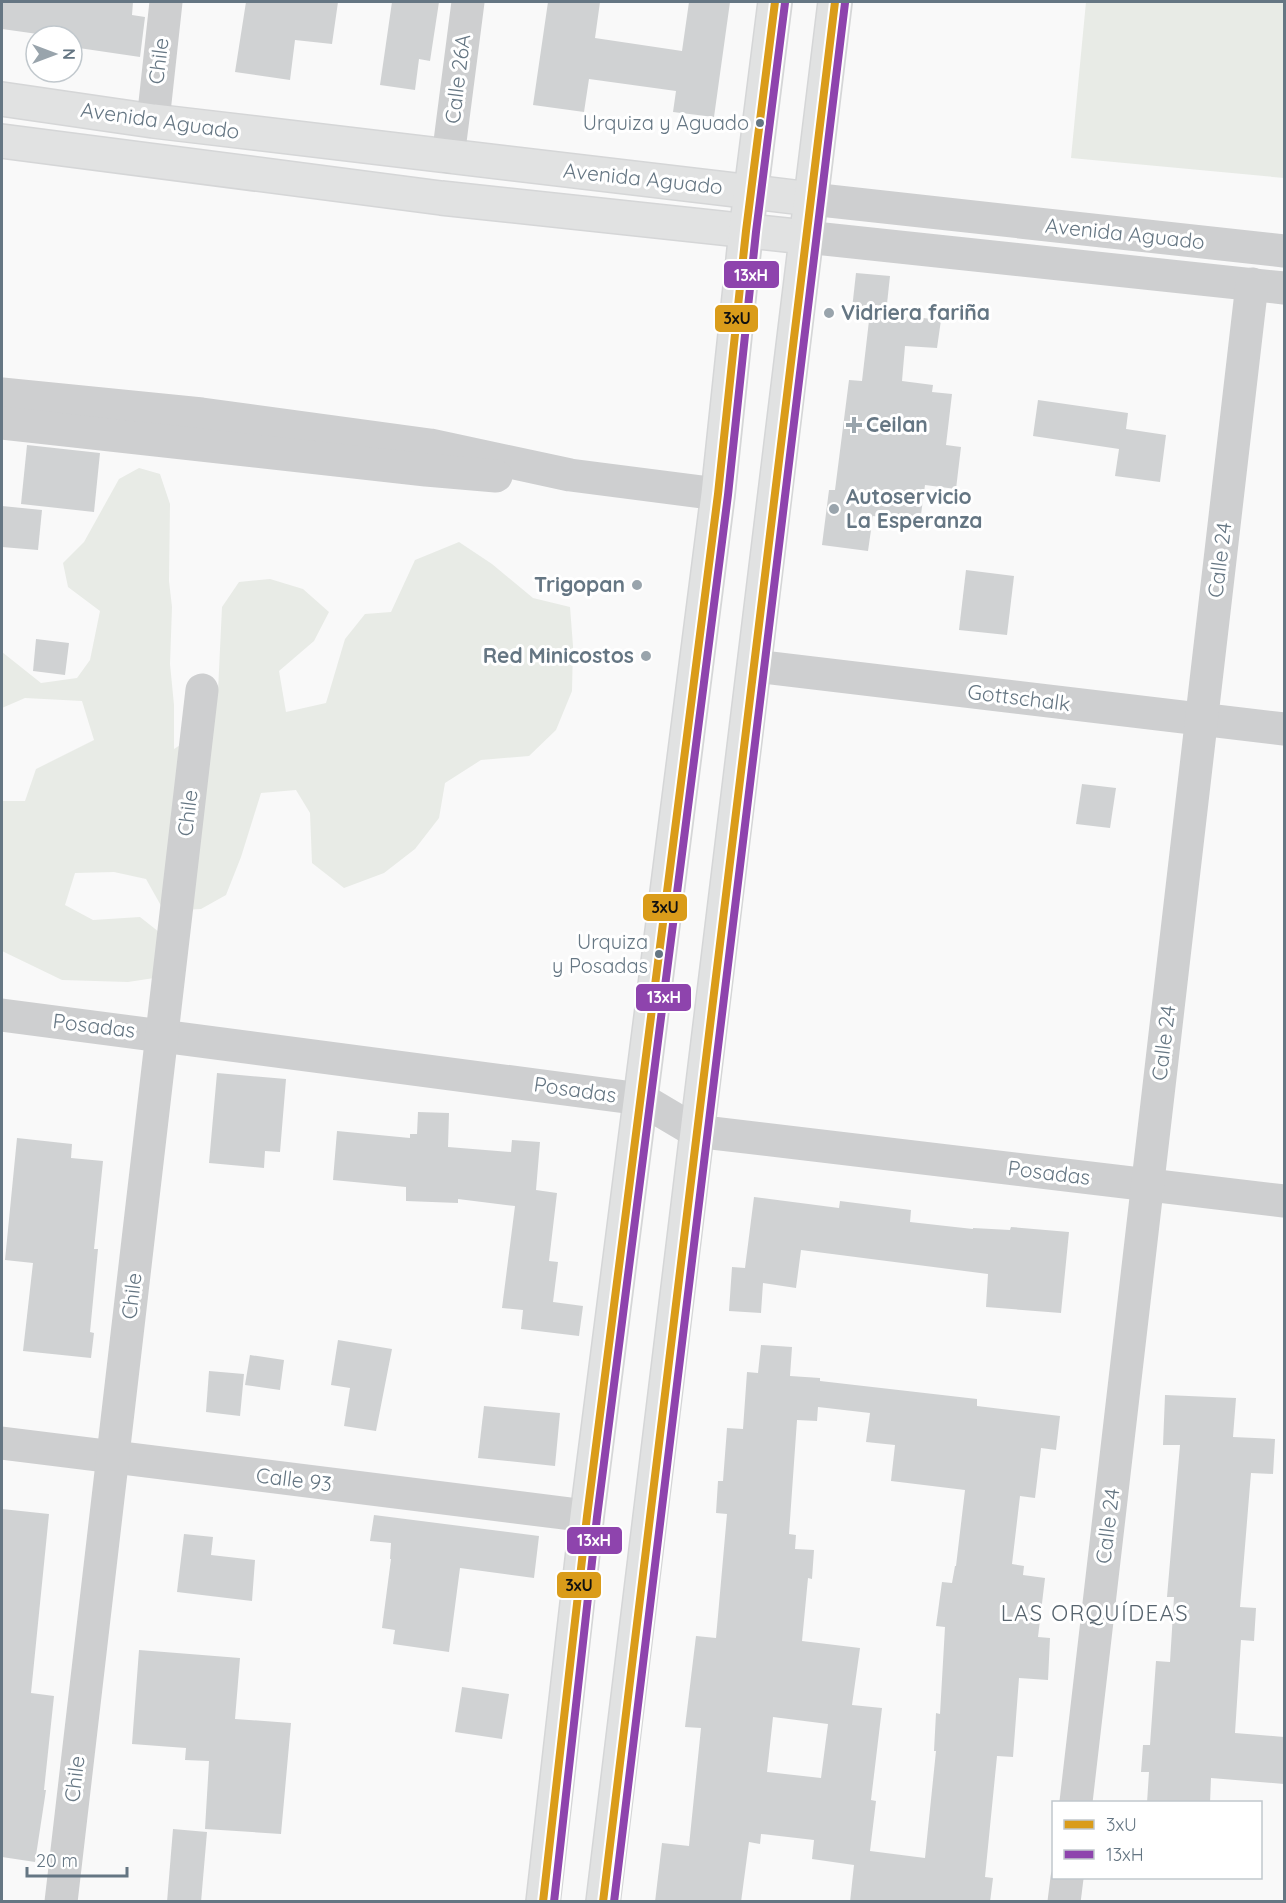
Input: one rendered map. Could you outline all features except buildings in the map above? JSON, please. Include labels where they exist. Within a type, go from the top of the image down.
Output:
[{"type":"main road","points":[[543,1902],[587,1516],[717,494],[746,231],[775,2]]},
{"type":"main road","points":[[603,1902],[695,1131],[835,2]]},
{"type":"main road","name":"Avenida Aguado","points":[[2,99],[153,121],[811,199]]},
{"type":"main road","name":"Avenida Aguado","points":[[2,141],[441,198],[805,237]]},
{"type":"street","name":"Chile","points":[[153,121],[166,2]]},
{"type":"street","name":"Calle 26A","points":[[448,157],[468,2]]},
{"type":"street","name":"Avenida Aguado","points":[[811,199],[1284,251]]},
{"type":"street","name":"Avenida Aguado","points":[[805,237],[1284,288]]},
{"type":"street","name":"Calle 24","points":[[1076,1801],[1252,284]]},
{"type":"street","points":[[2,394],[202,414],[430,445],[570,475],[717,494]]},
{"type":"street","points":[[2,423],[502,477],[570,475]]},
{"type":"street","name":"Gottschalk","points":[[754,666],[1284,729]]},
{"type":"street","name":"Chile","points":[[61,1902],[202,690]]},
{"type":"street","name":"Posadas","points":[[2,1015],[641,1099],[695,1131],[1284,1201]]},
{"type":"street","name":"Calle 93","points":[[2,1443],[587,1516]]},
{"type":"street","points":[[1065,1902],[1067,1879]]},
{"type":"shaded area","points":[[1086,2],[1284,2],[1284,178],[1071,158]]},
{"type":"shaded area","points":[[139,468],[160,474],[170,504],[169,581],[172,607],[170,664],[174,705],[174,749],[208,727],[218,691],[222,607],[239,582],[270,579],[303,589],[329,612],[314,641],[279,671],[286,712],[326,703],[345,639],[365,614],[391,612],[415,560],[459,542],[492,564],[533,598],[570,607],[573,646],[572,691],[556,730],[529,756],[481,760],[445,783],[439,818],[415,849],[384,873],[344,888],[312,863],[310,813],[296,790],[261,793],[241,857],[226,895],[201,909],[164,911],[146,879],[114,872],[75,873],[65,905],[93,920],[140,917],[173,943],[167,976],[128,982],[62,980],[2,951],[2,801],[25,801],[36,769],[94,740],[82,701],[25,698],[2,708],[2,652],[41,683],[77,678],[90,660],[100,611],[68,587],[63,563],[84,542],[119,479]]},
{"type":"transit line","name":"3xU","points":[[543,1902],[587,1516],[718,494],[746,231],[775,2]]},
{"type":"transit line","name":"3xU","points":[[603,1902],[835,2]]},
{"type":"transit line","name":"13xH","points":[[554,1902],[597,1517],[728,495],[756,232],[785,3]]},
{"type":"transit line","name":"13xH","points":[[614,1902],[845,3]]},
{"type":"place","name":"Urquiza y Aguado","points":[[760,123]]},
{"type":"place","name":"Vidriera fariña","points":[[829,313]]},
{"type":"place","name":"Ceilan","points":[[854,425]]},
{"type":"place","name":"Autoservicio La Esperanza","points":[[834,509]]},
{"type":"place","name":"Trigopan","points":[[637,585]]},
{"type":"place","name":"Red Minicostos","points":[[646,656]]},
{"type":"place","name":"Urquiza y Posadas","points":[[659,954]]},
{"type":"district","name":"LAS ORQUÍDEAS","points":[[1095,1613]]}]
